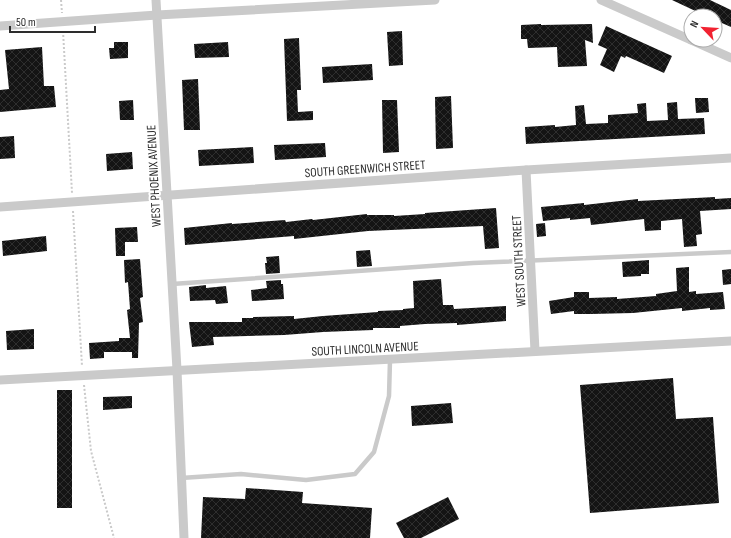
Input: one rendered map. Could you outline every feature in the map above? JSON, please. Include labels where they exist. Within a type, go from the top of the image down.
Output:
[{"type":"street","name":"WEST PHOENIX AVENUE","points":[[156,0],[177,370],[184,538]]},
{"type":"street","points":[[0,26],[157,15],[435,0]]},
{"type":"street","points":[[601,0],[683,36]]},
{"type":"street","points":[[709,48],[731,58]]},
{"type":"street","name":"SOUTH GREENWICH STREET","points":[[0,207],[526,170],[731,158]]},
{"type":"street","name":"WEST SOUTH STREET","points":[[526,170],[535,351]]},
{"type":"street","name":"SOUTH LINCOLN AVENUE","points":[[0,380],[731,341]]},
{"type":"lane","points":[[172,284],[465,264],[731,252]]},
{"type":"lane","points":[[181,478],[241,474],[306,480],[355,474],[374,452],[389,396],[390,360]]},
{"type":"path","points":[[61,0],[83,375],[91,451],[114,538]]},
{"type":"building","points":[[672,0],[710,0],[731,10],[731,27],[723,24],[723,8],[689,8]]},
{"type":"building","points":[[592,24],[593,43],[585,40],[587,66],[558,67],[557,47],[528,48],[527,39],[521,39],[521,25]]},
{"type":"building","points":[[606,26],[672,56],[664,73],[626,56],[625,58],[621,56],[614,72],[600,65],[607,49],[598,45]]},
{"type":"building","points":[[402,31],[403,65],[389,66],[387,32]]},
{"type":"building","points":[[299,38],[301,90],[297,90],[298,112],[313,111],[313,120],[287,121],[284,39]]},
{"type":"building","points":[[114,42],[128,42],[128,58],[110,59],[109,48],[114,48]]},
{"type":"building","points":[[228,42],[229,57],[195,58],[194,44]]},
{"type":"building","points":[[42,47],[44,86],[54,86],[56,107],[0,112],[0,90],[9,89],[5,50]]},
{"type":"building","points":[[372,64],[373,80],[323,83],[322,67]]},
{"type":"building","points":[[198,79],[200,130],[184,130],[182,80]]},
{"type":"building","points":[[451,96],[453,148],[436,149],[435,97]]},
{"type":"building","points":[[695,98],[708,98],[709,112],[696,113]]},
{"type":"building","points":[[133,100],[134,120],[120,120],[119,101]]},
{"type":"building","points":[[382,100],[397,100],[399,152],[383,153]]},
{"type":"building","points":[[677,102],[678,119],[704,118],[705,134],[526,144],[525,127],[576,125],[575,106],[584,105],[586,124],[608,123],[608,115],[638,113],[637,104],[646,103],[647,121],[668,120],[667,103]]},
{"type":"building","points":[[14,136],[15,158],[0,159],[0,137]]},
{"type":"building","points":[[325,143],[326,157],[275,160],[274,145]]},
{"type":"building","points":[[253,147],[254,163],[199,166],[198,150]]},
{"type":"building","points":[[132,152],[133,169],[107,171],[106,154]]},
{"type":"building","points":[[715,197],[715,199],[731,198],[731,209],[700,211],[702,234],[696,235],[697,246],[684,247],[682,219],[661,221],[661,230],[645,231],[644,219],[591,225],[590,218],[570,220],[570,218],[543,221],[541,207],[584,203],[584,205],[638,199],[638,201]]},
{"type":"building","points":[[496,208],[499,248],[485,249],[483,226],[368,231],[294,239],[294,236],[185,245],[184,228],[232,223],[313,220],[367,214],[394,216]]},
{"type":"building","points":[[545,223],[546,236],[537,237],[536,224]]},
{"type":"building","points":[[137,227],[138,242],[125,242],[125,256],[116,256],[115,228]]},
{"type":"building","points":[[46,236],[47,251],[3,256],[2,241]]},
{"type":"building","points":[[370,250],[372,266],[357,267],[356,251]]},
{"type":"building","points":[[279,256],[280,273],[266,274],[266,257]]},
{"type":"building","points":[[140,259],[143,297],[140,298],[143,322],[139,323],[138,358],[132,358],[132,352],[104,352],[104,358],[90,359],[89,343],[119,341],[119,338],[130,338],[127,310],[130,309],[128,282],[125,283],[124,260]]},
{"type":"building","points":[[649,260],[649,274],[623,277],[622,262]]},
{"type":"building","points":[[689,267],[689,292],[696,291],[696,294],[723,292],[725,309],[710,310],[710,308],[682,311],[682,308],[633,313],[591,314],[574,314],[574,311],[551,314],[549,301],[574,297],[574,292],[589,292],[589,298],[617,297],[617,299],[656,296],[656,294],[677,291],[676,268]]},
{"type":"building","points":[[731,269],[731,284],[723,285],[722,270]]},
{"type":"building","points":[[441,279],[443,305],[453,305],[454,309],[506,306],[506,321],[457,325],[457,323],[425,324],[400,326],[400,328],[373,328],[373,330],[284,335],[213,337],[214,345],[192,347],[189,322],[242,322],[242,318],[253,317],[294,316],[294,319],[403,310],[414,308],[413,281]]},
{"type":"building","points":[[281,280],[281,284],[283,284],[284,299],[252,301],[251,290],[267,288],[266,281]]},
{"type":"building","points":[[206,285],[206,288],[226,286],[228,303],[216,304],[215,300],[190,301],[189,287]]},
{"type":"building","points":[[34,329],[34,349],[7,350],[6,331]]},
{"type":"building","points":[[673,378],[676,419],[713,417],[719,503],[590,513],[580,385]]},
{"type":"building","points":[[57,390],[72,390],[72,508],[57,508]]},
{"type":"building","points":[[132,396],[132,408],[103,410],[103,397]]},
{"type":"building","points":[[451,403],[453,423],[412,426],[411,406]]},
{"type":"building","points":[[246,488],[303,492],[302,503],[372,508],[370,538],[201,538],[203,497],[245,499]]},
{"type":"building","points":[[448,497],[459,519],[421,538],[404,538],[396,523]]}]
